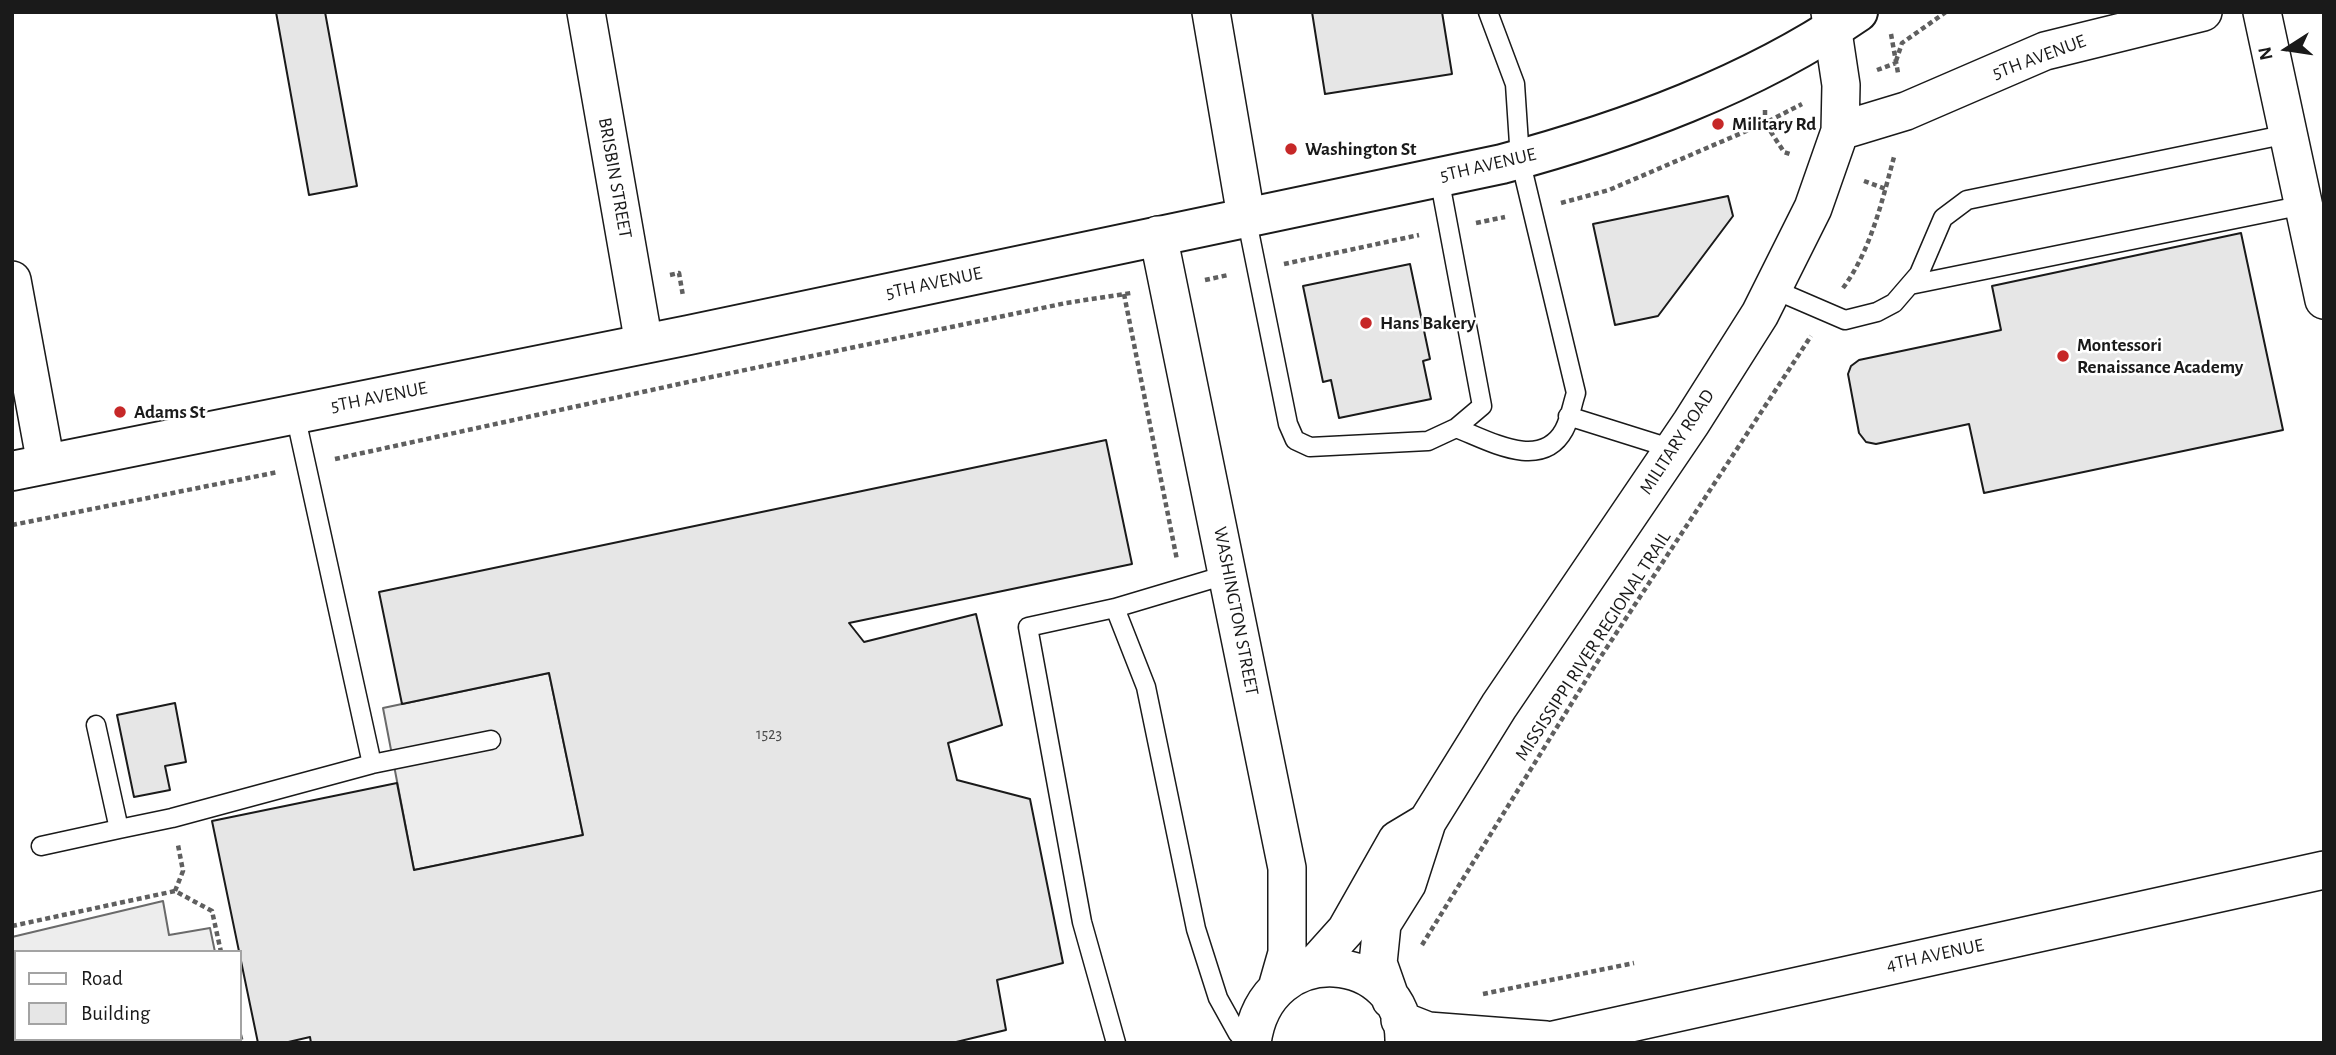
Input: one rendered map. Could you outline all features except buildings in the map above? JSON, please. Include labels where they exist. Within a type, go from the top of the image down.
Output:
[{"type":"main road","name":"5TH AVENUE","points":[[29,468],[644,344],[1520,159],[1603,135],[1698,97],[1841,18]]},
{"type":"street","name":"BRISBIN STREET","points":[[586,12],[644,344]]},
{"type":"street","points":[[1211,12],[1247,216]]},
{"type":"street","name":"5TH AVENUE","points":[[1840,131],[1906,111],[2045,51],[2203,12]]},
{"type":"street","points":[[2262,12],[2324,300]]},
{"type":"street","name":"MILITARY ROAD","points":[[1398,1021],[1378,963],[1382,924],[1407,884],[1427,822],[1499,706],[1674,449],[1773,289],[1813,208],[1840,131],[1841,18]]},
{"type":"street","name":"WASHINGTON STREET","points":[[1157,235],[1229,575],[1287,868],[1287,953],[1251,1023]]},
{"type":"street","points":[[12,279],[29,468]]},
{"type":"street","name":"MILITARY ROAD","points":[[1311,969],[1346,930],[1397,840],[1427,822]]},
{"type":"street","name":"4TH AVENUE","points":[[1398,1021],[1440,1033],[1543,1042],[2324,870]]},
{"type":"street","points":[[1251,1023],[1288,978],[1311,969],[1336,967],[1360,974],[1381,988],[1398,1021]]},
{"type":"lane","points":[[1456,428],[1522,453],[1546,448],[1563,431],[1576,393],[1520,159],[1515,84],[1488,12]]},
{"type":"lane","points":[[1773,289],[1845,320],[1877,312],[1894,303],[1919,274],[1943,218],[1967,200],[2288,134]]},
{"type":"lane","points":[[1247,216],[1288,424],[1296,440],[1310,447],[1427,441],[1456,428],[1482,406],[1439,177]]},
{"type":"lane","points":[[1910,285],[2304,205]]},
{"type":"lane","points":[[295,414],[309,466],[372,764]]},
{"type":"lane","points":[[1569,415],[1674,449]]},
{"type":"lane","points":[[1116,1043],[1082,922],[1028,627],[1115,608],[1229,575]]},
{"type":"lane","points":[[1115,608],[1146,687],[1196,929],[1218,998],[1251,1023]]},
{"type":"lane","points":[[96,724],[119,829]]},
{"type":"lane","points":[[41,846],[172,818],[372,764],[491,740]]},
{"type":"path","points":[[1896,63],[1902,43],[1946,12]]},
{"type":"path","name":"MISSISSIPPI RIVER REGIONAL TRAIL","points":[[1417,953],[1596,664],[1825,311],[1853,274],[1881,209],[1906,111]]},
{"type":"path","points":[[1765,122],[1784,152]]},
{"type":"path","points":[[12,525],[309,466],[702,379],[1168,287]]},
{"type":"path","points":[[1124,294],[1183,588]]},
{"type":"path","points":[[172,818],[183,871],[175,891]]},
{"type":"path","points":[[12,926],[175,891],[212,911],[221,950]]},
{"type":"path","points":[[1475,995],[1634,963]]},
{"type":"shaded area","points":[[549,673],[583,835],[414,870],[383,708]]},
{"type":"shaded area","points":[[163,901],[169,935],[210,928],[215,950],[14,950],[14,1041],[235,1043],[12,1043],[12,937]]},
{"type":"place","name":"Military Rd","points":[[1718,124]]},
{"type":"place","name":"Washington St","points":[[1291,149]]},
{"type":"place","name":"Hans Bakery","points":[[1366,323]]},
{"type":"place","name":"Montessori Renaissance Academy","points":[[2063,356]]},
{"type":"place","name":"Adams St","points":[[120,412]]}]
